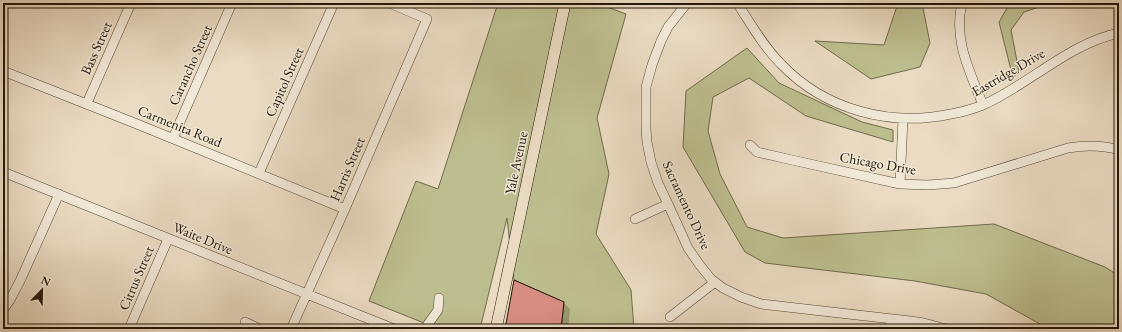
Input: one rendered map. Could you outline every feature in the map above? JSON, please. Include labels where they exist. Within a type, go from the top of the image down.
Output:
[{"type":"main road","name":"Yale Avenue","points":[[496,329],[565,3]]},
{"type":"street","name":"Bass Street","points":[[87,103],[131,3]]},
{"type":"street","name":"Carancho Street","points":[[172,138],[232,3]]},
{"type":"street","name":"Capitol Street","points":[[259,173],[334,3]]},
{"type":"street","name":"Harris Street","points":[[291,329],[345,209],[427,19],[389,3]]},
{"type":"street","name":"Sacramento Drive","points":[[687,3],[668,27],[661,41],[646,87],[645,109],[647,142],[658,183],[688,248],[699,264],[711,279],[732,293],[761,304],[924,323],[946,329]]},
{"type":"street","name":"Eastridge Drive","points":[[737,3],[764,45],[791,74],[812,90],[835,103],[860,112],[903,119],[934,118],[964,112],[983,105],[1011,90],[1083,45],[1103,37],[1119,33]]},
{"type":"street","points":[[962,3],[959,27],[962,48],[983,105]]},
{"type":"street","name":"Carmenita Road","points":[[3,71],[87,103],[345,209]]},
{"type":"street","points":[[900,184],[903,119]]},
{"type":"street","name":"Chicago Drive","points":[[750,144],[757,152],[900,184],[928,185],[954,183],[1077,146],[1104,146],[1119,150]]},
{"type":"street","name":"Waite Drive","points":[[3,172],[394,329]]},
{"type":"street","points":[[5,307],[20,281],[59,194]]},
{"type":"street","points":[[635,219],[668,204]]},
{"type":"street","name":"Citrus Street","points":[[129,329],[168,239]]},
{"type":"street","points":[[670,316],[715,282]]},
{"type":"street","points":[[426,329],[438,310],[439,298]]},
{"type":"street","points":[[891,329],[892,319]]},
{"type":"street","points":[[245,322],[260,329]]},
{"type":"green space","points":[[498,3],[602,3],[602,5],[626,14],[597,118],[609,174],[596,234],[631,290],[634,329],[561,329],[564,302],[514,280],[507,218],[480,329],[439,329],[369,301],[416,181],[438,189]]},
{"type":"green space","points":[[898,3],[922,3],[930,43],[920,67],[871,79],[815,41],[884,45]]},
{"type":"green space","points":[[1010,3],[1051,3],[1024,12],[1011,30],[1019,72],[1013,78],[999,22]]},
{"type":"green space","points":[[747,48],[779,83],[862,122],[893,130],[893,142],[806,116],[749,78],[713,97],[708,131],[720,174],[747,227],[783,238],[994,224],[1105,267],[1119,276],[1119,329],[1045,329],[1040,324],[986,294],[915,281],[765,263],[745,252],[683,147],[686,91]]},
{"type":"building","points":[[514,280],[564,302],[561,329],[505,329]]}]
